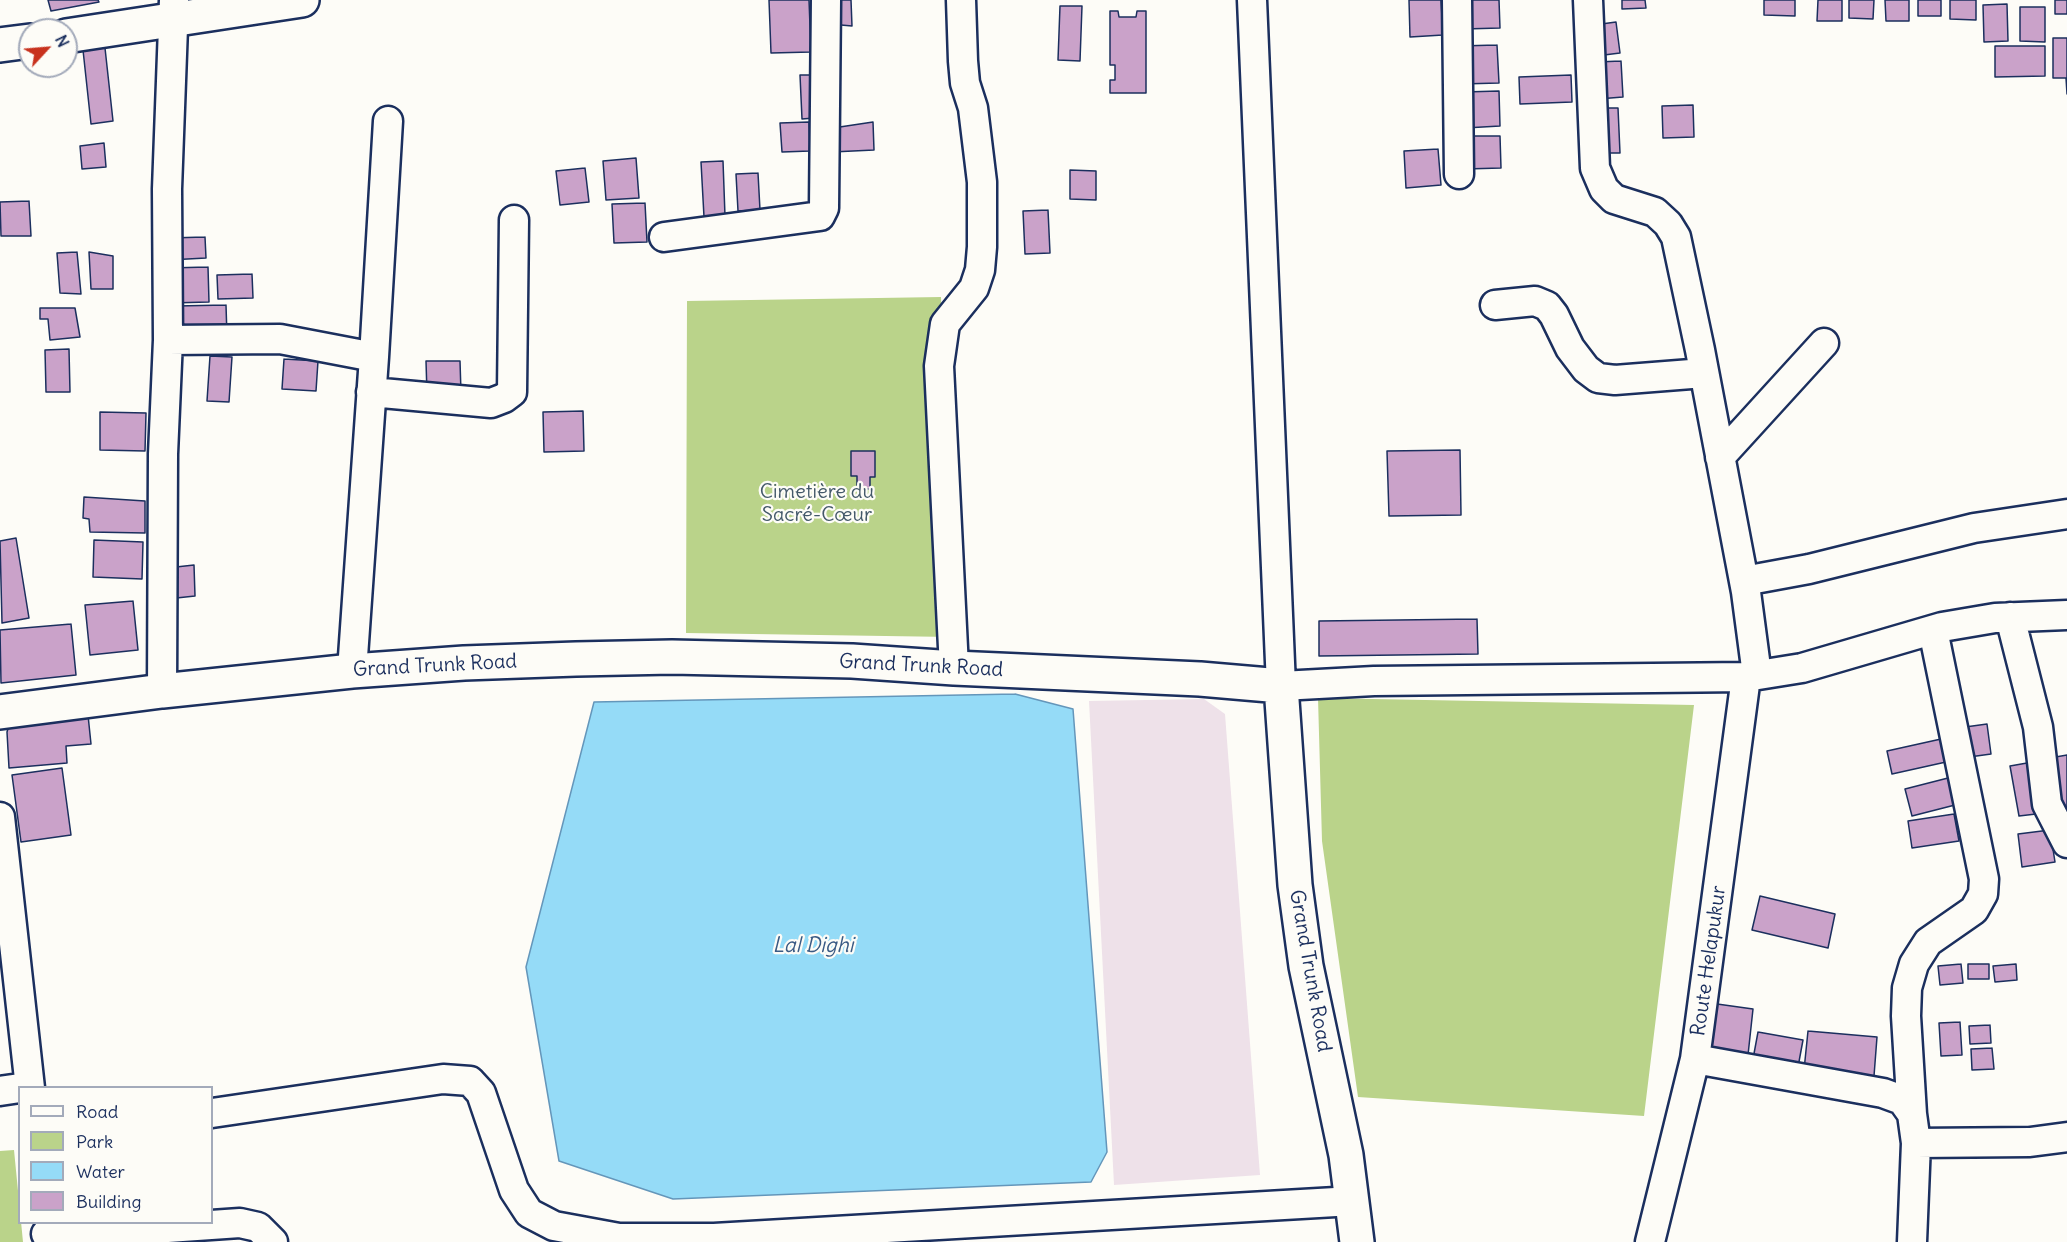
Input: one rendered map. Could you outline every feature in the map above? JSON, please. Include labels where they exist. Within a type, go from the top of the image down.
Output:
[{"type":"main road","points":[[78,33],[173,10],[302,0]]},
{"type":"main road","points":[[0,45],[18,43]]},
{"type":"main road","name":"Grand Trunk Road","points":[[0,712],[162,691],[352,671],[464,663],[672,657],[852,661],[1281,686],[1295,885],[1306,966],[1346,1155],[1357,1242]]},
{"type":"street","points":[[664,237],[820,216],[824,208],[826,0]]},
{"type":"street","points":[[954,668],[939,366],[945,324],[974,288],[980,270],[982,247],[982,182],[973,108],[964,72],[961,0]]},
{"type":"street","points":[[1252,0],[1281,686],[1374,681],[1751,676],[1802,668],[1933,630],[2010,617],[2067,615]]},
{"type":"street","points":[[1457,0],[1459,174]]},
{"type":"street","name":"Route Helapukur","points":[[1588,0],[1595,168],[1604,189],[1614,199],[1655,212],[1668,224],[1676,237],[1744,581],[1751,676],[1695,1059],[1650,1242]]},
{"type":"street","points":[[162,691],[164,454],[168,340],[167,221],[173,10]]},
{"type":"street","points":[[352,671],[388,121]]},
{"type":"street","points":[[371,392],[491,403],[512,392],[514,219]]},
{"type":"street","points":[[1495,305],[1535,301],[1546,306],[1554,315],[1570,348],[1586,369],[1598,378],[1615,380],[1704,373]]},
{"type":"street","points":[[168,340],[280,339],[374,357]]},
{"type":"street","points":[[1720,457],[1824,343]]},
{"type":"street","points":[[1744,581],[1809,569],[1974,528],[2067,514]]},
{"type":"street","points":[[2010,617],[2038,727],[2047,804],[2064,832]]},
{"type":"street","points":[[1912,1242],[1916,1143],[1906,1016],[1907,988],[1914,964],[1928,942],[1974,910],[1983,894],[1984,879],[1933,630]]},
{"type":"street","points":[[0,817],[26,1086]]},
{"type":"street","points":[[1695,1059],[1883,1093],[1902,1100],[1912,1114]]},
{"type":"street","points":[[213,1113],[443,1079],[470,1082],[481,1093],[514,1190],[529,1213],[554,1226],[604,1239],[714,1240],[1353,1201]]},
{"type":"street","points":[[0,1091],[18,1088]]},
{"type":"street","points":[[1916,1143],[2030,1142],[2067,1137]]},
{"type":"street","points":[[45,1233],[139,1230],[240,1223],[258,1227],[273,1242]]},
{"type":"shaded area","points":[[1204,699],[1225,714],[1260,1175],[1114,1185],[1089,701]]},
{"type":"green space","name":"Cimetière du Sacré-Cœur","points":[[941,297],[952,637],[686,633],[687,301]]},
{"type":"green space","points":[[1318,698],[1694,705],[1644,1116],[1358,1097],[1322,841]]},
{"type":"green space","points":[[14,1150],[18,1224],[21,1224],[23,1242],[0,1242],[0,1151]]},
{"type":"water","name":"Lal Dighi","points":[[1015,694],[1073,709],[1107,1152],[1091,1182],[673,1199],[559,1161],[526,967],[594,702]]},
{"type":"building","points":[[48,0],[98,0],[99,2],[51,11]]},
{"type":"building","points":[[769,0],[809,0],[811,52],[771,53]]},
{"type":"building","points":[[829,0],[851,0],[852,26],[830,24]]},
{"type":"building","points":[[1409,0],[1441,0],[1443,35],[1410,37]]},
{"type":"building","points":[[1463,0],[1499,0],[1500,28],[1464,29]]},
{"type":"building","points":[[1622,0],[1645,0],[1646,8],[1622,9]]},
{"type":"building","points":[[1764,0],[1795,0],[1795,16],[1764,15]]},
{"type":"building","points":[[1818,0],[1842,0],[1842,21],[1817,21]]},
{"type":"building","points":[[1849,0],[1874,0],[1873,19],[1849,18]]},
{"type":"building","points":[[1885,0],[1909,0],[1909,21],[1886,21]]},
{"type":"building","points":[[1918,0],[1941,0],[1941,16],[1918,16]]},
{"type":"building","points":[[1950,0],[1976,0],[1976,20],[1950,19]]},
{"type":"building","points":[[2055,0],[2067,0],[2067,14],[2055,14]]},
{"type":"building","points":[[2007,4],[2008,41],[1984,42],[1983,5]]},
{"type":"building","points":[[1060,6],[1082,6],[1080,61],[1058,60]]},
{"type":"building","points":[[2020,7],[2045,7],[2045,42],[2020,41]]},
{"type":"building","points":[[1110,11],[1118,11],[1119,17],[1136,17],[1137,11],[1146,11],[1146,93],[1110,93],[1110,80],[1115,80],[1115,65],[1110,65]]},
{"type":"building","points":[[1616,22],[1620,53],[1596,56],[1594,25]]},
{"type":"building","points":[[2053,38],[2067,38],[2067,94],[2066,78],[2053,78]]},
{"type":"building","points":[[1497,45],[1499,83],[1461,84],[1459,46]]},
{"type":"building","points":[[1995,46],[2045,46],[2045,76],[1995,77]]},
{"type":"building","points":[[105,48],[113,121],[91,124],[83,50]]},
{"type":"building","points":[[1621,61],[1623,97],[1598,99],[1597,62]]},
{"type":"building","points":[[800,75],[812,75],[814,118],[802,119]]},
{"type":"building","points":[[1571,75],[1572,102],[1520,104],[1519,77]]},
{"type":"building","points":[[1499,91],[1500,126],[1465,128],[1464,92]]},
{"type":"building","points":[[1693,105],[1694,137],[1663,138],[1662,106]]},
{"type":"building","points":[[1596,108],[1618,108],[1620,153],[1598,153]]},
{"type":"building","points":[[809,122],[810,151],[782,152],[780,123]]},
{"type":"building","points":[[873,122],[874,150],[832,152],[833,128]]},
{"type":"building","points":[[1464,136],[1500,136],[1501,168],[1465,169]]},
{"type":"building","points":[[104,143],[106,167],[82,169],[80,146]]},
{"type":"building","points":[[1438,149],[1441,185],[1406,188],[1404,151]]},
{"type":"building","points":[[636,158],[639,198],[606,200],[603,161]]},
{"type":"building","points":[[723,161],[725,216],[704,217],[701,162]]},
{"type":"building","points":[[585,168],[589,202],[560,205],[556,171]]},
{"type":"building","points":[[1070,170],[1096,171],[1096,200],[1070,199]]},
{"type":"building","points":[[758,173],[760,210],[738,211],[736,174]]},
{"type":"building","points":[[29,201],[31,236],[1,236],[0,202]]},
{"type":"building","points":[[645,203],[647,242],[614,243],[612,204]]},
{"type":"building","points":[[1048,210],[1050,253],[1025,254],[1023,211]]},
{"type":"building","points":[[205,237],[206,258],[169,260],[169,238]]},
{"type":"building","points":[[77,252],[81,294],[60,293],[57,253]]},
{"type":"building","points":[[89,252],[113,256],[113,289],[91,289]]},
{"type":"building","points":[[208,267],[209,302],[170,303],[168,268]]},
{"type":"building","points":[[252,274],[253,298],[218,299],[217,275]]},
{"type":"building","points":[[226,305],[227,337],[177,339],[176,306]]},
{"type":"building","points":[[40,308],[75,308],[80,337],[50,340],[48,319],[40,319]]},
{"type":"building","points":[[69,349],[70,392],[46,392],[45,350]]},
{"type":"building","points":[[210,356],[232,357],[229,402],[207,401]]},
{"type":"building","points":[[284,359],[318,361],[316,391],[282,389]]},
{"type":"building","points":[[426,361],[460,361],[461,393],[427,394]]},
{"type":"building","points":[[583,411],[584,451],[544,452],[543,412]]},
{"type":"building","points":[[100,412],[146,413],[145,451],[100,450]]},
{"type":"building","points":[[1460,450],[1461,515],[1389,516],[1387,451]]},
{"type":"building","points":[[851,451],[875,451],[875,477],[870,477],[870,489],[857,489],[857,476],[851,476]]},
{"type":"building","points":[[84,497],[145,501],[145,533],[90,532],[89,519],[83,518]]},
{"type":"building","points":[[16,538],[29,618],[2,623],[0,541]]},
{"type":"building","points":[[94,540],[143,542],[142,579],[93,577]]},
{"type":"building","points":[[194,565],[195,596],[167,599],[167,568]]},
{"type":"building","points":[[133,601],[138,650],[90,655],[85,605]]},
{"type":"building","points":[[1477,619],[1478,654],[1319,656],[1319,621]]},
{"type":"building","points":[[71,624],[76,675],[1,683],[0,630]]},
{"type":"building","points":[[88,715],[91,744],[66,746],[67,763],[9,768],[7,732],[9,725]]},
{"type":"building","points":[[1987,724],[1991,754],[1962,758],[1958,728]]},
{"type":"building","points":[[1941,739],[1946,762],[1892,774],[1887,751]]},
{"type":"building","points":[[2067,755],[2067,809],[2057,811],[2050,758]]},
{"type":"building","points":[[2027,763],[2036,814],[2019,816],[2010,766]]},
{"type":"building","points":[[62,768],[71,835],[21,842],[12,775]]},
{"type":"building","points":[[1948,778],[1955,805],[1912,816],[1905,789]]},
{"type":"building","points":[[1954,814],[1959,841],[1912,848],[1908,821]]},
{"type":"building","points":[[2050,830],[2055,862],[2022,867],[2018,834]]},
{"type":"building","points":[[1760,896],[1835,914],[1828,948],[1752,930]]},
{"type":"building","points":[[1961,964],[1963,983],[1940,985],[1938,966]]},
{"type":"building","points":[[1968,964],[1989,964],[1989,979],[1968,979]]},
{"type":"building","points":[[2016,964],[2017,980],[1995,982],[1993,966]]},
{"type":"building","points":[[1710,1003],[1753,1009],[1748,1055],[1705,1049]]},
{"type":"building","points":[[1960,1022],[1962,1055],[1941,1056],[1939,1023]]},
{"type":"building","points":[[1990,1025],[1991,1043],[1970,1044],[1969,1026]]},
{"type":"building","points":[[1808,1031],[1877,1037],[1874,1076],[1804,1070]]},
{"type":"building","points":[[1758,1032],[1803,1040],[1798,1067],[1753,1059]]},
{"type":"building","points":[[1992,1048],[1994,1069],[1972,1070],[1971,1049]]}]
